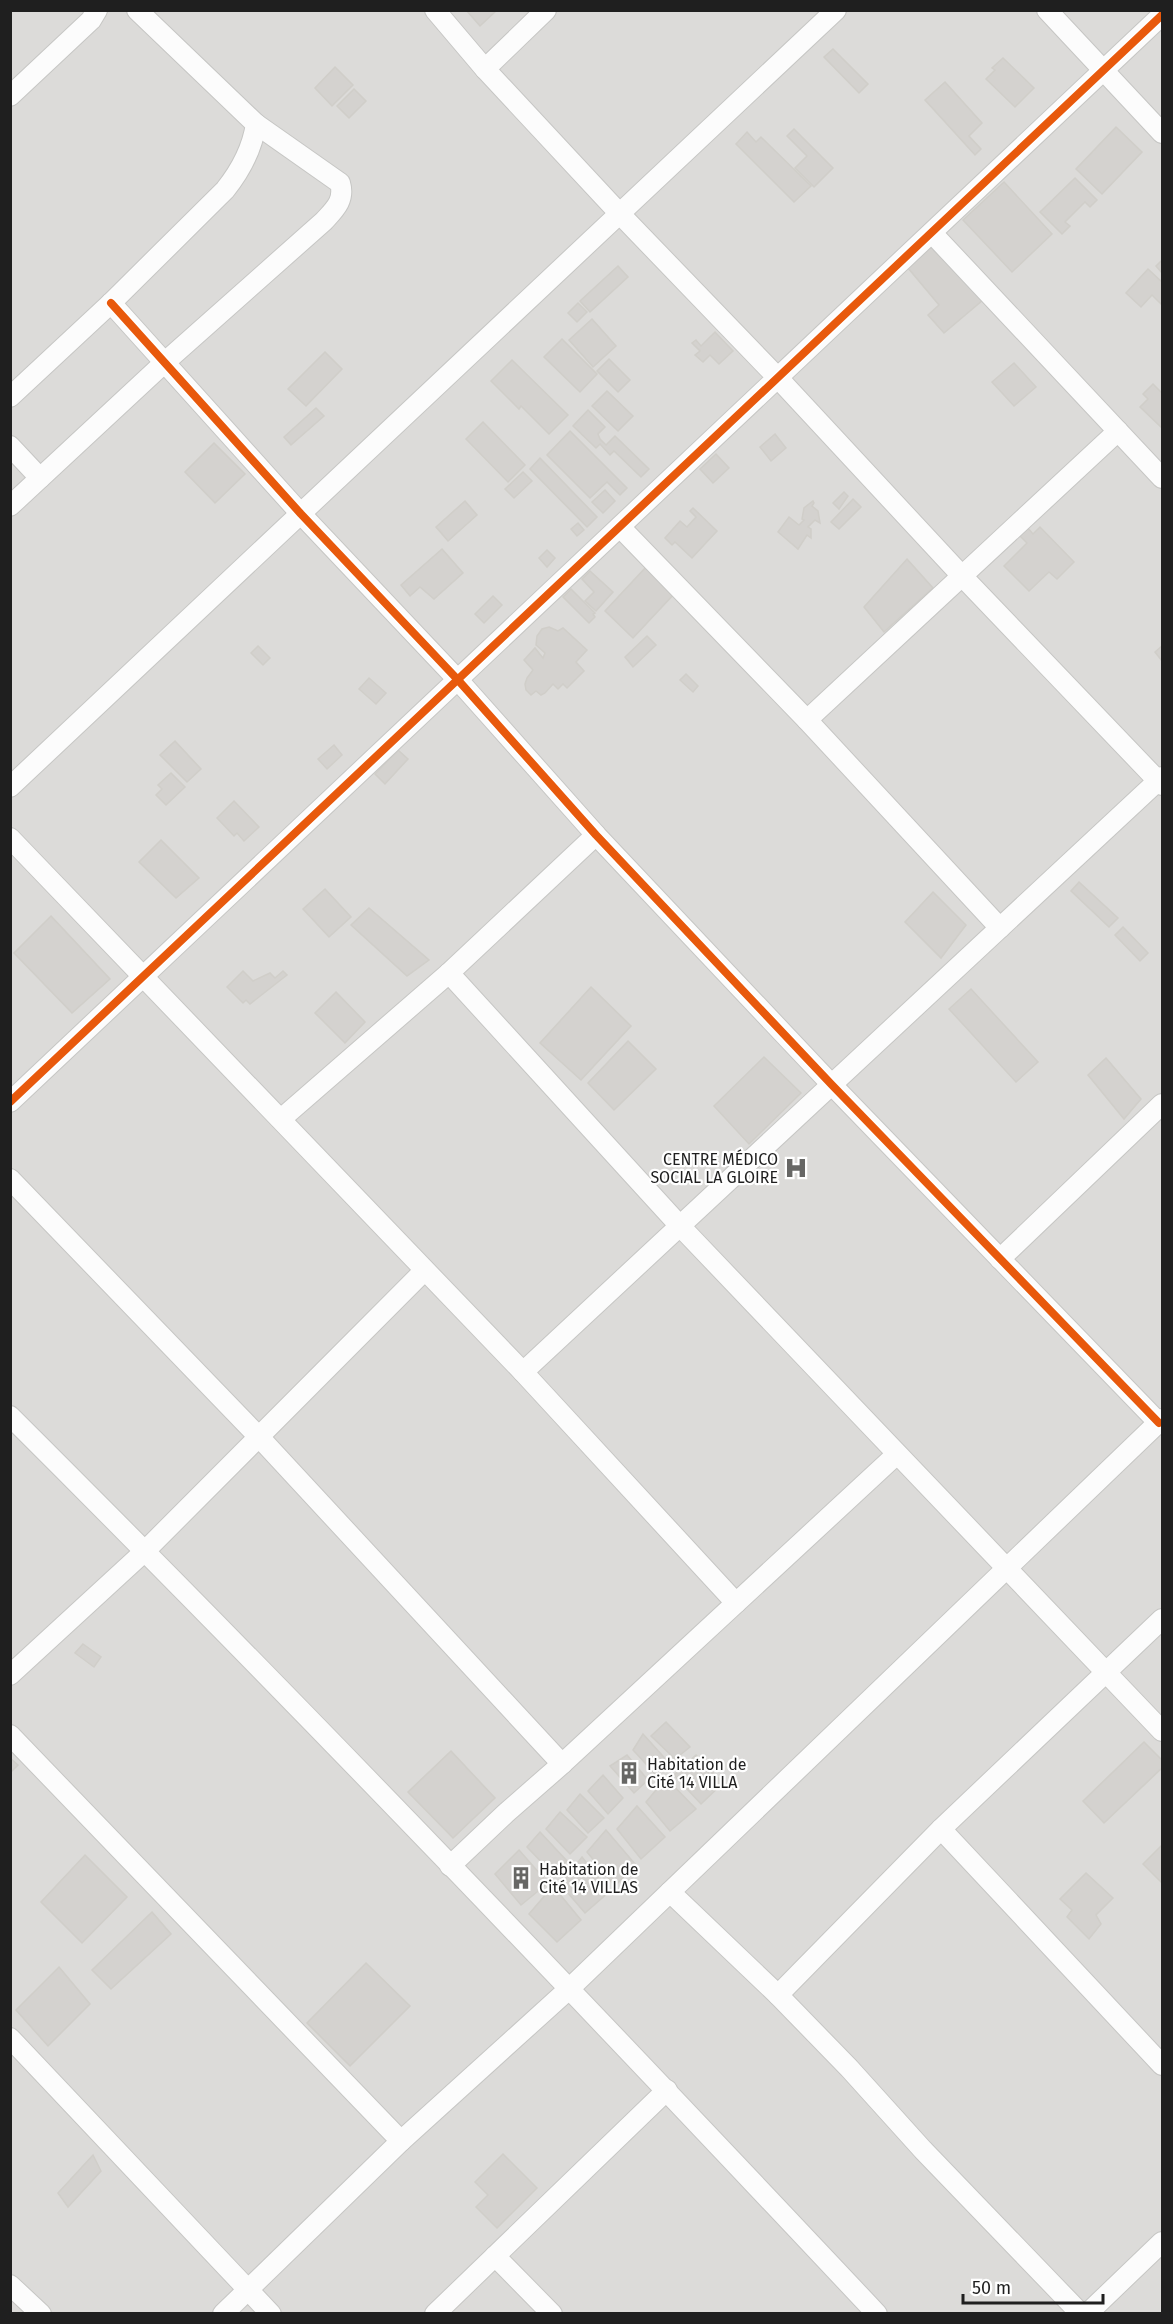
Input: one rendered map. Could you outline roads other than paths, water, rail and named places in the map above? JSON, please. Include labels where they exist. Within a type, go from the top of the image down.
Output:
[{"type":"street","points":[[10,96],[91,20],[97,10]]},
{"type":"street","points":[[10,506],[164,363],[324,221],[338,205],[343,193],[340,183],[256,124],[137,10]]},
{"type":"street","points":[[435,10],[485,69],[620,214],[778,378],[962,576],[1161,781],[523,1372]]},
{"type":"street","points":[[485,69],[546,10]]},
{"type":"street","points":[[10,787],[836,10]]},
{"type":"street","points":[[1047,10],[1162,133]]},
{"type":"street","points":[[10,1102],[1162,15]]},
{"type":"street","points":[[10,397],[111,303],[225,190],[240,171],[253,141],[256,124]]},
{"type":"street","points":[[932,233],[1162,478]]},
{"type":"street","points":[[111,303],[301,514],[458,680],[596,835],[832,1085],[1161,1421],[570,1988],[401,2141],[223,2313]]},
{"type":"street","points":[[807,720],[1118,430]]},
{"type":"street","points":[[10,446],[40,478]]},
{"type":"street","points":[[620,527],[807,720],[1000,928]]},
{"type":"street","points":[[281,1119],[449,973],[596,835]]},
{"type":"street","points":[[10,838],[142,978],[281,1119],[424,1272],[523,1372],[736,1603]]},
{"type":"street","points":[[449,973],[680,1226],[1162,1731]]},
{"type":"street","points":[[1000,1259],[1162,1104]]},
{"type":"street","points":[[10,1179],[260,1438],[562,1764]]},
{"type":"street","points":[[10,1675],[145,1551],[424,1272]]},
{"type":"street","points":[[10,1416],[145,1551],[570,1988],[877,2313]]},
{"type":"street","points":[[450,1866],[897,1454]]},
{"type":"street","points":[[778,1995],[941,1829],[1162,1618]]},
{"type":"street","points":[[10,1735],[401,2141]]},
{"type":"street","points":[[941,1829],[1162,2065]]},
{"type":"street","points":[[670,1892],[778,1995],[1081,2313]]},
{"type":"street","points":[[10,2038],[271,2313]]},
{"type":"street","points":[[435,2313],[667,2090]]},
{"type":"street","points":[[1086,2313],[1162,2242]]},
{"type":"street","points":[[495,2256],[552,2313]]},
{"type":"street","points":[[10,2284],[40,2313]]},
{"type":"place","name":"CENTRE MÉDICO SOCIAL LA GLOIRE","points":[[796,1168]]},
{"type":"place","name":"Habitation de Cité 14 VILLA","points":[[629,1773]]},
{"type":"place","name":"Habitation de Cité 14 VILLAS","points":[[521,1878]]}]
